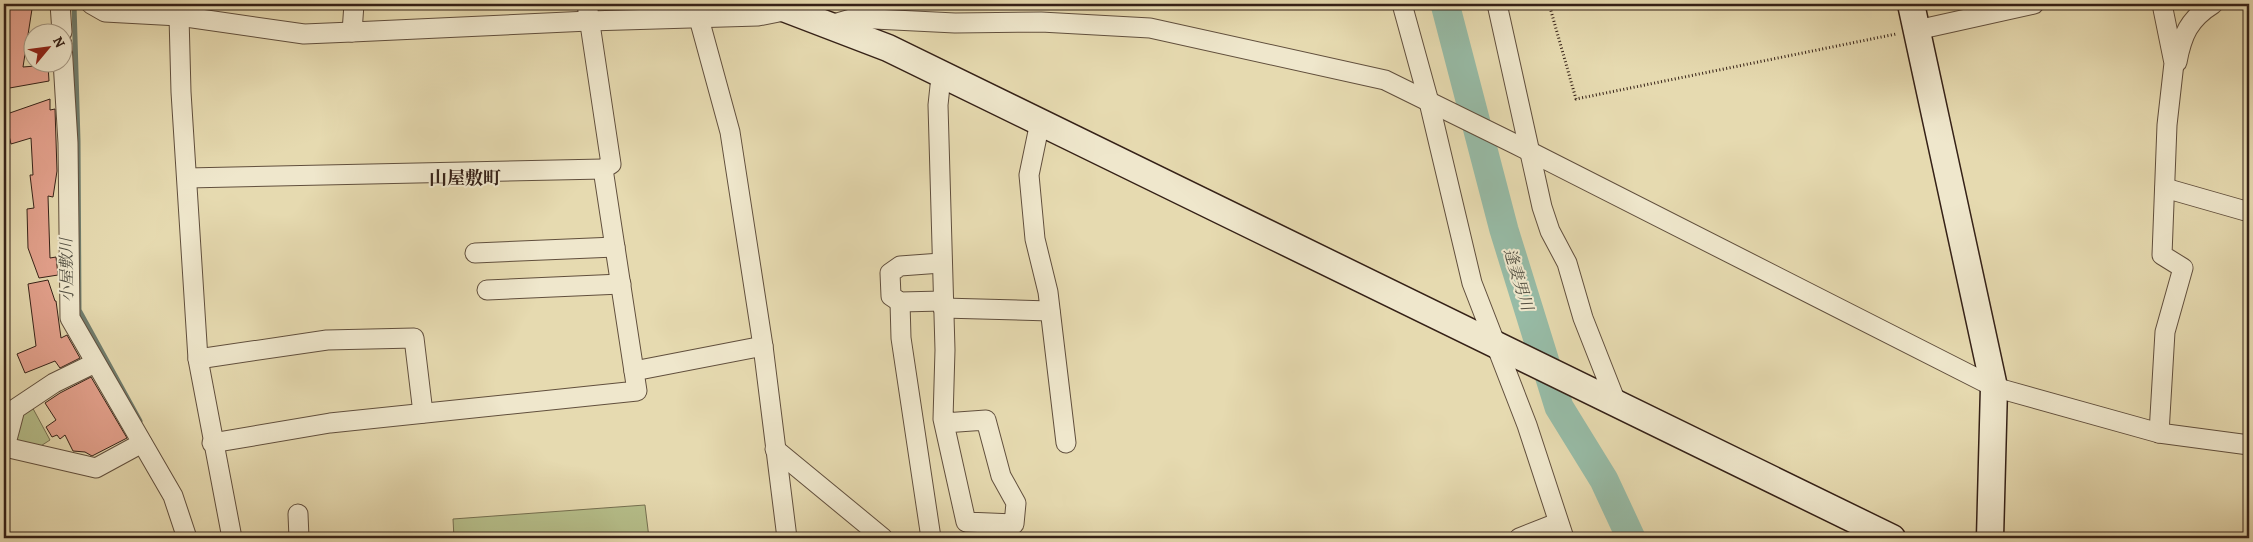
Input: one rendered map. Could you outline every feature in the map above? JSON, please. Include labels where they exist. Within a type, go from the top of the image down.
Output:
[{"type":"street","points":[[60,4],[61,22]]},
{"type":"street","points":[[91,4],[105,12],[179,16],[304,34],[352,32],[588,12],[696,10],[758,16],[781,7],[888,48],[1892,538]]},
{"type":"street","points":[[352,32],[354,4]]},
{"type":"street","points":[[1402,4],[1433,103],[1472,283],[1501,347],[1561,530],[1520,538]]},
{"type":"street","points":[[1497,4],[1517,102],[1523,148],[1550,231],[1567,263],[1582,318],[1610,400]]},
{"type":"street","points":[[1911,4],[1994,387],[1990,538]]},
{"type":"street","points":[[1917,30],[2034,4]]},
{"type":"street","points":[[2159,433],[2165,332],[2183,268],[2162,255],[2164,168],[2174,62],[2162,4]]},
{"type":"street","points":[[2174,62],[2177,62],[2184,33],[2202,11],[2213,4]]},
{"type":"street","points":[[696,10],[730,132],[762,346],[787,538]]},
{"type":"street","points":[[187,178],[603,169],[611,164],[588,12]]},
{"type":"street","points":[[179,16],[181,92],[198,359],[212,443],[232,538]]},
{"type":"street","points":[[830,25],[854,18],[955,23],[1041,22],[1150,28],[1384,80],[1523,148],[1994,387],[2159,433],[2249,445]]},
{"type":"street","points":[[64,72],[68,143],[70,318],[173,496],[187,538]]},
{"type":"street","points":[[944,423],[986,420],[1001,476],[1016,503],[1014,524],[966,522],[944,423],[943,397],[946,350],[941,263],[938,105],[940,86],[946,76]]},
{"type":"street","points":[[1040,122],[1029,175],[1035,239],[1048,292],[1066,443]]},
{"type":"street","points":[[212,443],[330,423],[637,391],[603,169]]},
{"type":"street","points":[[2165,188],[2249,212]]},
{"type":"street","points":[[475,253],[615,247]]},
{"type":"street","points":[[941,263],[900,266],[890,273],[891,296],[900,302],[1050,311]]},
{"type":"street","points":[[487,290],[621,284]]},
{"type":"street","points":[[900,302],[901,338],[931,538]]},
{"type":"street","points":[[198,359],[327,340],[414,338],[423,413]]},
{"type":"street","points":[[634,371],[762,346]]},
{"type":"street","points":[[95,363],[9,408],[5,447],[96,468],[142,442]]},
{"type":"street","points":[[775,449],[883,538]]},
{"type":"street","points":[[298,514],[299,538]]},
{"type":"path","points":[[1549,4],[1576,99],[1917,30]]},
{"type":"green space","points":[[30,403],[50,440],[33,451],[10,444],[20,409]]},
{"type":"green space","points":[[645,505],[649,538],[454,538],[453,519]]},
{"type":"building","points":[[4,7],[32,9],[30,22],[22,22],[22,72],[48,72],[49,81],[4,89]]},
{"type":"building","points":[[50,99],[50,110],[55,109],[57,171],[53,197],[48,196],[50,258],[56,257],[58,275],[39,278],[28,248],[27,209],[34,208],[30,175],[33,175],[31,138],[11,144],[4,115]]},
{"type":"building","points":[[48,280],[56,301],[61,338],[67,335],[80,358],[60,368],[55,361],[25,373],[17,354],[36,346],[28,284]]},
{"type":"building","points":[[91,377],[127,438],[92,456],[85,452],[73,451],[65,435],[60,439],[57,435],[52,437],[46,427],[56,420],[45,403]]},
{"type":"waterway","name":"小屋敷川","points":[[74,4],[78,141],[79,310],[140,421]]},
{"type":"waterway","name":"逢妻男川","points":[[1445,4],[1504,230],[1559,407],[1604,480],[1631,538]]},
{"type":"district","name":"山屋敷町","points":[[465,178]]}]
